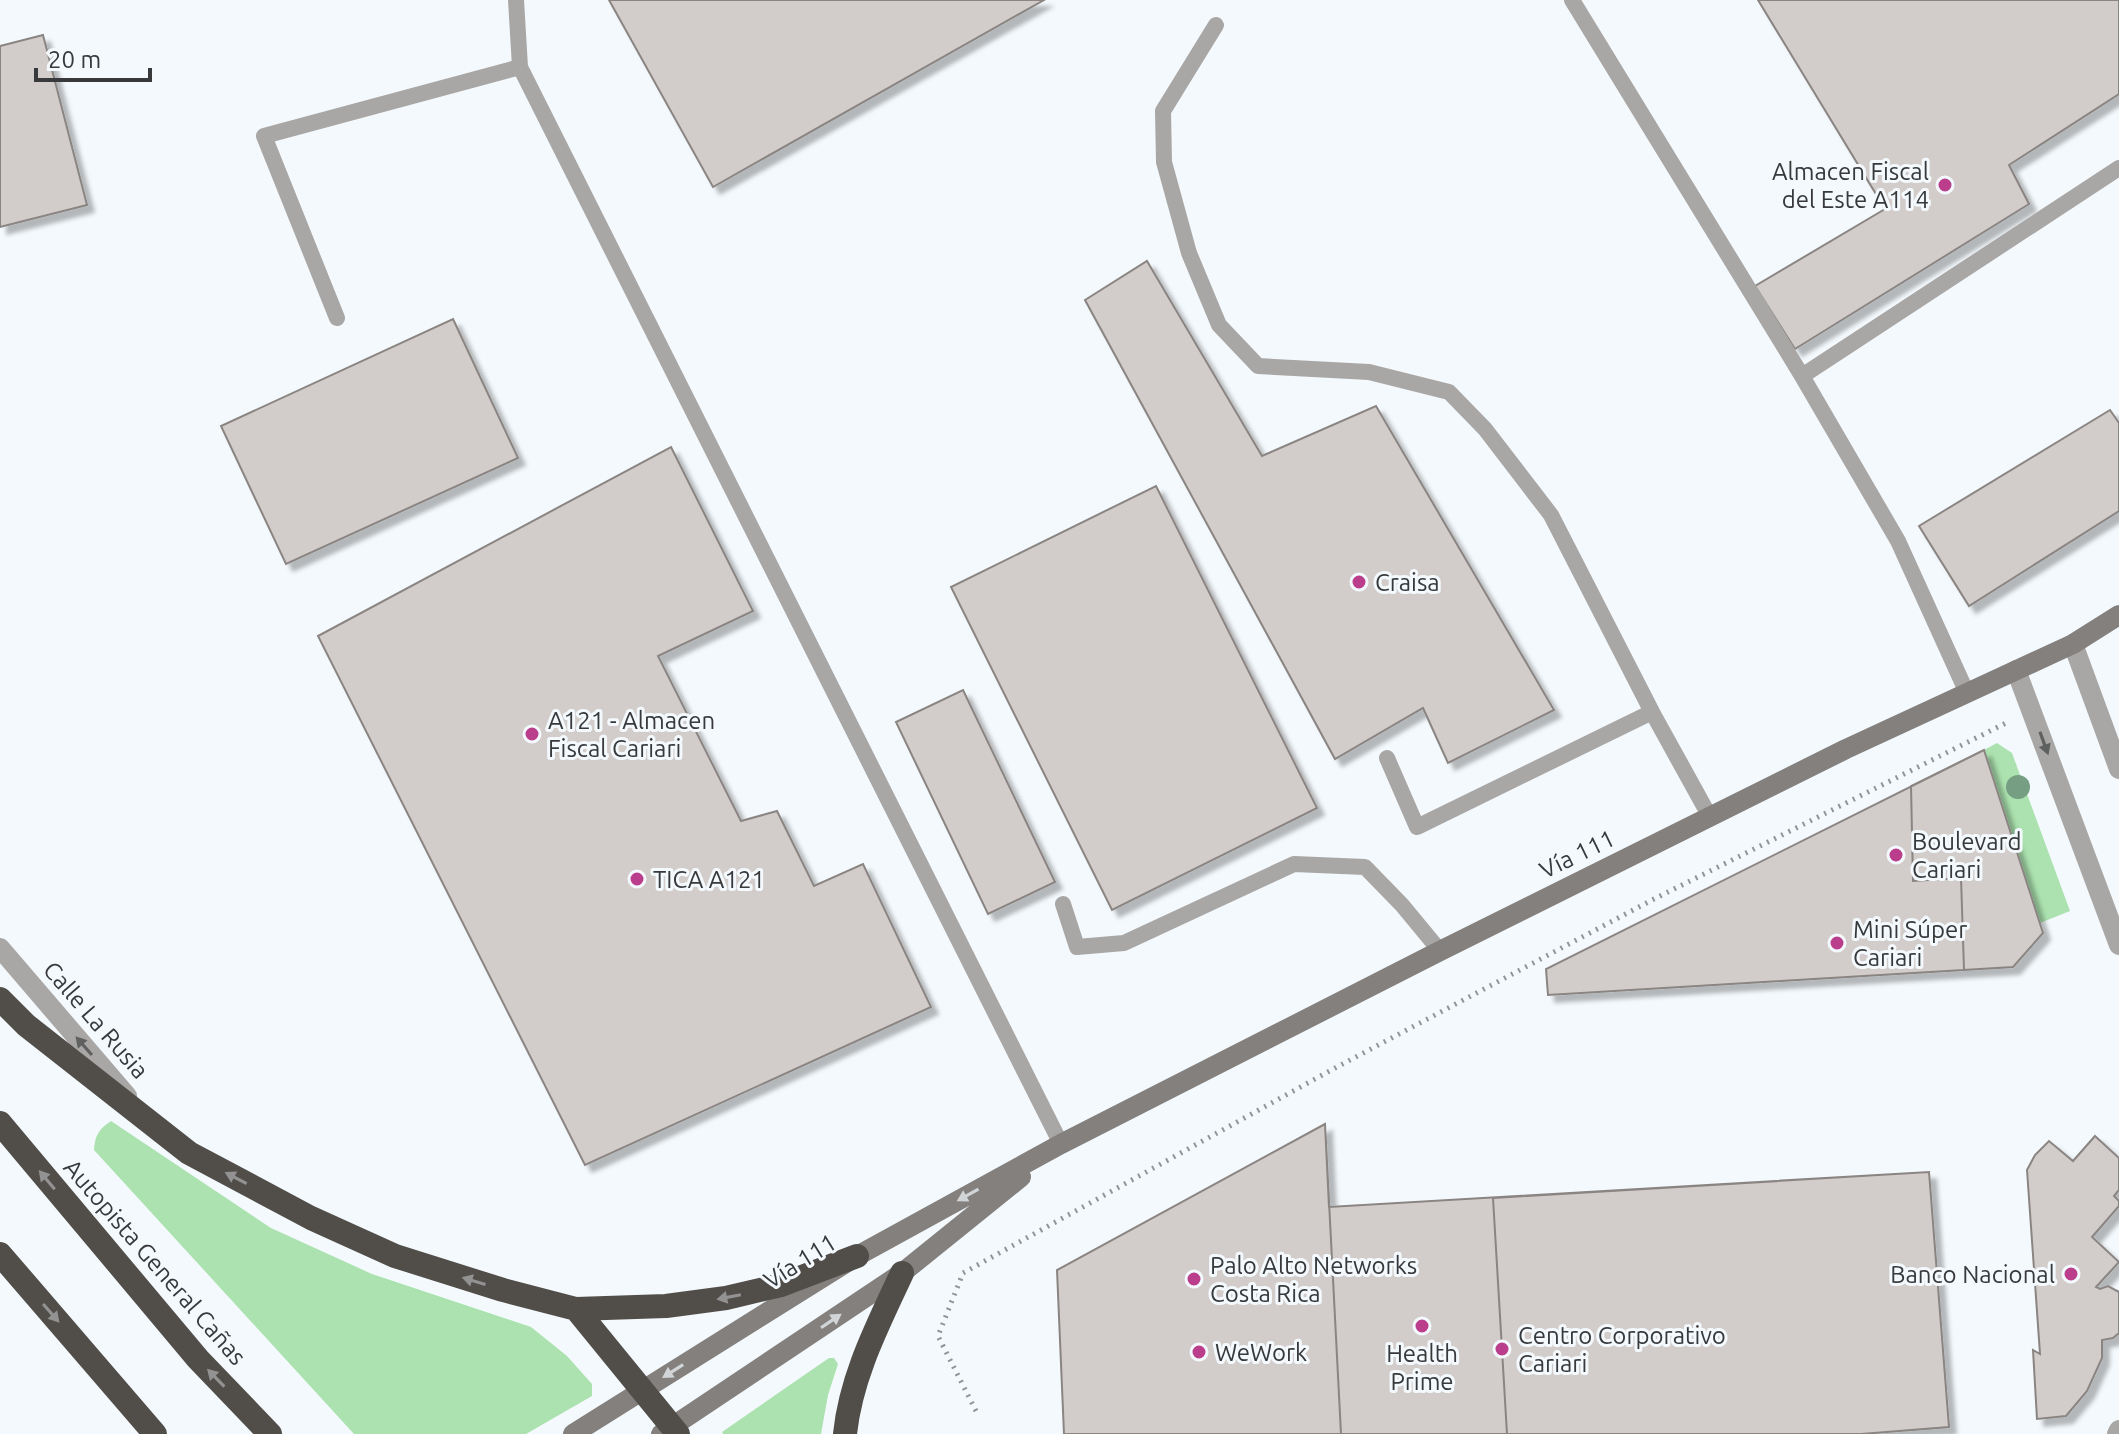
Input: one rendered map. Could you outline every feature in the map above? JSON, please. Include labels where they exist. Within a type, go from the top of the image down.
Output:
[{"type":"highway","points":[[0,999],[26,1025],[189,1153],[311,1218],[395,1256],[503,1290],[576,1309],[666,1306],[726,1298],[781,1285],[857,1256]]},
{"type":"highway","name":"Autopista General Cañas","points":[[0,1123],[198,1359],[270,1434]]},
{"type":"highway","points":[[0,1254],[155,1434]]},
{"type":"highway","points":[[845,1434],[849,1406],[864,1358],[902,1273]]},
{"type":"highway","points":[[576,1309],[644,1389],[671,1431]]},
{"type":"main road","name":"Vía 111","points":[[573,1434],[857,1256],[1061,1144],[1846,749],[2073,644],[2119,615]]},
{"type":"main road","points":[[2073,644],[2119,625]]},
{"type":"main road","name":"Vía 111","points":[[671,1431],[902,1273],[1061,1144]]},
{"type":"street","points":[[2073,644],[2119,769]]},
{"type":"street","points":[[2016,670],[2119,945]]},
{"type":"street","name":"Calle La Rusia","points":[[0,948],[153,1126]]},
{"type":"lane","points":[[516,0],[520,67],[1061,1144]]},
{"type":"lane","points":[[1572,0],[1802,376],[1898,541],[1967,693]]},
{"type":"lane","points":[[1216,25],[1163,111],[1164,162],[1189,253],[1219,325],[1258,366],[1369,372],[1449,392],[1485,429],[1551,515],[1652,712],[1710,817]]},
{"type":"lane","points":[[337,318],[264,136],[520,67]]},
{"type":"lane","points":[[1802,376],[2119,168]]},
{"type":"lane","points":[[1387,758],[1417,827],[1652,712]]},
{"type":"lane","points":[[1063,904],[1077,947],[1124,943],[1294,864],[1365,867],[1440,951]]},
{"type":"path","points":[[976,1411],[938,1336],[963,1273],[1335,1068],[1652,900],[2031,710]]},
{"type":"green space","points":[[1997,743],[2012,753],[2070,911],[2040,923],[1984,750]]},
{"type":"green space","points":[[111,1121],[271,1228],[372,1274],[531,1327],[567,1356],[592,1384],[592,1396],[526,1434],[354,1434],[94,1150],[98,1133]]},
{"type":"green space","points":[[829,1358],[834,1358],[838,1364],[828,1395],[821,1434],[723,1434],[722,1432]]},
{"type":"building","points":[[609,0],[1044,0],[713,187]]},
{"type":"building","name":"Almacen Fiscal del Este A114","points":[[1758,0],[2119,0],[2119,94],[2009,165],[2029,204],[1795,349],[1755,286],[1885,209]]},
{"type":"building","points":[[43,35],[87,205],[0,227],[0,46]]},
{"type":"building","name":"Craisa","points":[[1147,261],[1262,456],[1376,406],[1554,710],[1448,763],[1423,708],[1335,759],[1085,300]]},
{"type":"building","points":[[453,319],[518,458],[286,564],[221,426]]},
{"type":"building","points":[[2110,410],[2119,423],[2119,511],[1969,606],[1919,526]]},
{"type":"building","name":"A121 - Almacen Fiscal Cariari","points":[[671,447],[753,611],[658,656],[741,821],[777,811],[814,886],[863,864],[931,1007],[585,1165],[318,636]]},
{"type":"building","points":[[1156,486],[1317,808],[1112,910],[951,587]]},
{"type":"building","points":[[963,690],[1055,882],[988,914],[896,722]]},
{"type":"building","name":"Boulevard Cariari","points":[[1984,750],[2043,933],[2013,967],[1548,995],[1546,969]]},
{"type":"building","points":[[1984,750],[2043,933],[2013,967],[1964,970],[1961,878],[1913,881],[1911,786]]},
{"type":"building","name":"Centro Corporativo Cariari","points":[[1325,1124],[1329,1207],[1929,1172],[1949,1427],[1861,1434],[1064,1434],[1057,1270]]},
{"type":"building","name":"WeWork","points":[[1325,1124],[1341,1434],[1064,1434],[1057,1270]]},
{"type":"building","name":"Banco Nacional","points":[[2095,1136],[2119,1158],[2119,1190],[2114,1196],[2119,1206],[2092,1237],[2119,1262],[2096,1287],[2108,1286],[2119,1292],[2119,1333],[2102,1340],[2102,1358],[2087,1391],[2066,1416],[2037,1419],[2033,1350],[2040,1354],[2027,1170],[2035,1155],[2049,1141],[2073,1161]]},
{"type":"building","points":[[1929,1172],[1949,1427],[1861,1434],[1507,1434],[1493,1198]]},
{"type":"place","name":"Almacen Fiscal del Este A114","points":[[1945,185]]},
{"type":"place","name":"Craisa","points":[[1359,582]]},
{"type":"place","name":"A121 - Almacen Fiscal Cariari","points":[[532,734]]},
{"type":"place","name":"Boulevard Cariari","points":[[1896,855]]},
{"type":"place","name":"TICA A121","points":[[637,879]]},
{"type":"place","name":"Mini Súper Cariari","points":[[1837,943]]},
{"type":"place","name":"Banco Nacional","points":[[2071,1274]]},
{"type":"place","name":"Palo Alto Networks Costa Rica","points":[[1194,1279]]},
{"type":"place","name":"Health Prime","points":[[1422,1326]]},
{"type":"place","name":"Centro Corporativo Cariari","points":[[1502,1349]]},
{"type":"place","name":"WeWork","points":[[1199,1352]]}]
